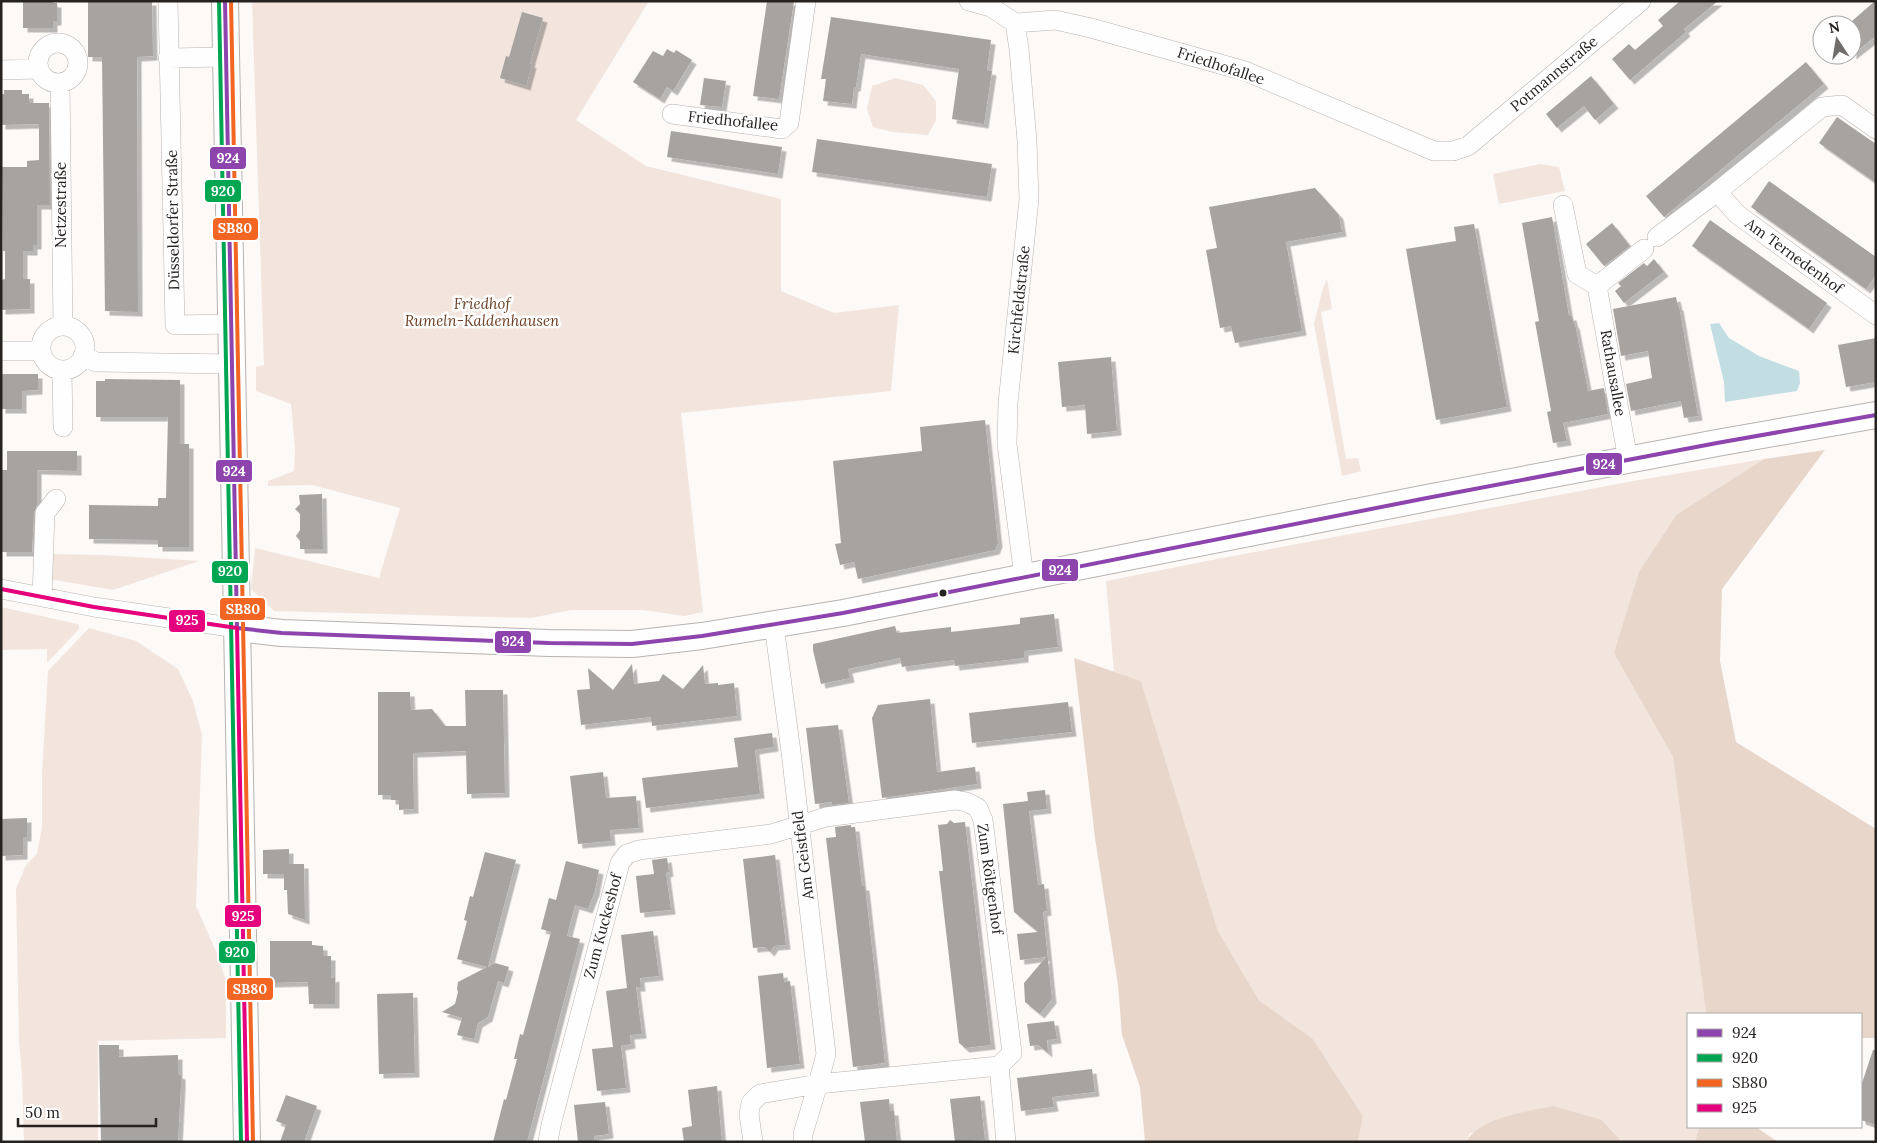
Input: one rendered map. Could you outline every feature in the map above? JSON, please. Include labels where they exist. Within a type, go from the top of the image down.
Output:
[{"type":"main road","points":[[225,1],[246,1142]]},
{"type":"main road","points":[[237,628],[282,633],[549,643],[632,644],[774,625],[1628,460],[1876,415]]},
{"type":"street","name":"Düsseldorfer Straße","points":[[168,1],[175,325],[232,324]]},
{"type":"street","name":"Friedhofallee","points":[[672,114],[782,129],[789,122],[806,1]]},
{"type":"street","points":[[969,1],[992,4],[1014,23]]},
{"type":"street","name":"Potmannstraße","points":[[1468,146],[1641,1]]},
{"type":"street","name":"Friedhofallee","points":[[1014,23],[1055,20],[1092,28],[1245,71],[1434,151],[1453,150],[1468,146]]},
{"type":"street","name":"Kirchfeldstraße","points":[[1014,23],[1019,49],[1027,141],[1029,199],[1008,403],[1006,444],[1024,577]]},
{"type":"street","points":[[52,43],[64,43],[70,46],[78,57],[78,69],[75,76],[69,81],[60,84],[44,78],[38,69],[38,58],[44,48],[52,43]]},
{"type":"street","points":[[168,58],[226,57]]},
{"type":"street","points":[[1,70],[38,69]]},
{"type":"street","name":"Netzestraße","points":[[60,84],[63,326]]},
{"type":"street","points":[[1563,206],[1577,274],[1597,286],[1822,107],[1842,105],[1876,128]]},
{"type":"street","name":"Am Ternedenhof","points":[[1717,192],[1738,215],[1876,315]]},
{"type":"street","name":"Rathausallee","points":[[1597,286],[1628,460]]},
{"type":"street","points":[[63,326],[70,328],[81,336],[84,342],[83,356],[74,367],[62,370],[48,364],[41,351],[44,337],[49,331],[63,326]]},
{"type":"street","points":[[1,351],[41,351]]},
{"type":"street","points":[[83,356],[96,362],[232,364]]},
{"type":"street","points":[[62,370],[63,427]]},
{"type":"street","points":[[42,597],[45,513],[56,499]]},
{"type":"street","points":[[1,589],[104,609],[237,628]]},
{"type":"street","name":"Am Geistfeld","points":[[774,625],[778,644],[800,825],[826,1054],[803,1134],[803,1142]]},
{"type":"street","name":"Zum Röltgenhof","points":[[800,825],[826,817],[955,800],[967,802],[978,808],[982,820],[1012,1053],[998,1066]]},
{"type":"street","name":"Zum Kuckeshof","points":[[548,1142],[551,1124],[620,863],[627,854],[639,850],[771,834],[800,825]]},
{"type":"street","points":[[753,1142],[749,1114],[751,1103],[760,1094],[818,1084],[998,1066],[1006,1142]]},
{"type":"green space","name":"Friedhof Rumeln-Kaldenhausen","points":[[252,1],[649,1],[576,120],[646,166],[781,199],[781,291],[834,313],[899,305],[891,391],[681,413],[703,612],[684,616],[643,610],[571,610],[531,618],[274,611],[251,589],[255,548],[379,578],[400,508],[312,485],[268,486],[268,481],[294,471],[295,449],[291,404],[256,391],[256,367],[264,365]]},
{"type":"green space","points":[[896,78],[923,85],[936,101],[936,120],[928,135],[892,132],[873,127],[867,109],[872,86]]},
{"type":"green space","points":[[1540,164],[1559,167],[1565,191],[1499,204],[1493,174]]},
{"type":"green space","points":[[1327,279],[1332,309],[1321,312],[1346,459],[1358,458],[1361,471],[1342,476],[1314,324]]},
{"type":"green space","points":[[1764,459],[1677,514],[1614,652],[1673,757],[1706,1013],[1687,1013],[1687,1128],[1699,1128],[1695,1142],[1622,1142],[1602,1120],[1470,1133],[1466,1142],[1358,1142],[1363,1116],[1313,1039],[1259,1000],[1218,931],[1141,681],[1114,672],[1106,581],[1639,480]]},
{"type":"green space","points":[[51,554],[199,561],[113,590],[49,579]]},
{"type":"green space","points":[[1,607],[77,624],[79,629],[47,663],[47,649],[1,650]]},
{"type":"green space","points":[[89,628],[136,641],[178,669],[193,701],[202,735],[196,906],[218,956],[226,981],[226,1038],[98,1041],[98,1142],[24,1142],[19,1040],[16,889],[26,865],[37,854],[42,827],[42,774],[48,671]]},
{"type":"shaded area","points":[[1825,450],[1722,589],[1720,661],[1736,742],[1876,829],[1876,1038],[1862,1038],[1862,1013],[1706,1013],[1673,757],[1614,653],[1639,572],[1677,514],[1764,459]]},
{"type":"shaded area","points":[[1074,658],[1141,681],[1218,931],[1259,1000],[1313,1039],[1363,1116],[1358,1142],[1145,1142],[1140,1087],[1122,1035],[1118,985],[1095,838]]},
{"type":"shaded area","points":[[1553,1106],[1602,1120],[1622,1142],[1466,1142],[1482,1127],[1493,1121],[1518,1113]]},
{"type":"shaded area","points":[[1699,1128],[1757,1128],[1778,1142],[1695,1142]]},
{"type":"water","points":[[1719,323],[1729,338],[1759,356],[1799,371],[1800,383],[1797,391],[1725,402],[1724,382],[1710,324]]},
{"type":"building","points":[[23,1],[53,1],[53,3],[57,3],[57,21],[53,21],[53,28],[23,28]]},
{"type":"building","points":[[88,1],[152,1],[153,56],[137,57],[138,312],[105,311],[102,57],[88,57]]},
{"type":"building","points":[[767,1],[794,1],[779,99],[753,96]]},
{"type":"building","points":[[1680,1],[1718,1],[1684,29],[1686,32],[1630,80],[1612,59],[1629,44],[1635,50],[1663,26],[1658,20]]},
{"type":"building","points":[[1875,1],[1876,36],[1862,47],[1862,15],[1859,15]]},
{"type":"building","points":[[522,12],[543,18],[530,63],[532,64],[526,86],[500,78],[506,56],[509,57]]},
{"type":"building","points":[[831,17],[991,40],[987,70],[992,71],[984,124],[952,119],[959,69],[861,54],[852,104],[823,101],[826,79],[821,79]]},
{"type":"building","points":[[667,49],[674,53],[676,50],[692,60],[673,91],[667,87],[660,99],[633,82],[653,51],[663,56]]},
{"type":"building","points":[[1806,62],[1824,84],[1664,217],[1646,196]]},
{"type":"building","points":[[1591,76],[1614,104],[1595,120],[1584,106],[1557,128],[1546,114]]},
{"type":"building","points":[[704,78],[726,81],[722,107],[700,105]]},
{"type":"building","points":[[4,90],[22,90],[22,94],[29,94],[29,103],[49,103],[50,205],[37,205],[37,245],[33,245],[33,251],[23,251],[23,279],[30,279],[30,309],[1,310],[1,280],[5,279],[2,167],[27,167],[27,161],[39,160],[39,124],[1,125],[1,94],[4,94]]},
{"type":"building","points":[[1837,117],[1876,144],[1876,183],[1819,143]]},
{"type":"building","points":[[671,131],[782,147],[778,174],[667,157]]},
{"type":"building","points":[[817,139],[992,164],[987,197],[812,172]]},
{"type":"building","points":[[1769,181],[1876,257],[1876,275],[1866,289],[1751,207]]},
{"type":"building","points":[[1315,188],[1339,215],[1342,232],[1286,242],[1302,331],[1235,343],[1231,326],[1220,328],[1206,250],[1217,248],[1209,207]]},
{"type":"building","points":[[1552,217],[1569,316],[1572,316],[1575,324],[1588,391],[1604,388],[1608,414],[1563,423],[1567,441],[1553,443],[1547,412],[1551,411],[1535,322],[1539,321],[1522,223]]},
{"type":"building","points":[[1710,220],[1827,303],[1809,329],[1692,246]]},
{"type":"building","points":[[1612,223],[1630,246],[1604,266],[1586,244]]},
{"type":"building","points":[[1474,224],[1507,407],[1436,420],[1406,249],[1456,241],[1454,227]]},
{"type":"building","points":[[1654,259],[1664,272],[1624,303],[1615,291],[1621,286],[1618,283],[1644,263],[1647,266]]},
{"type":"building","points":[[1676,297],[1698,416],[1684,418],[1681,401],[1631,411],[1626,384],[1652,378],[1648,351],[1621,356],[1613,309]]},
{"type":"building","points":[[1876,338],[1876,382],[1846,387],[1838,345]]},
{"type":"building","points":[[1111,357],[1117,431],[1087,434],[1085,405],[1062,407],[1058,362]]},
{"type":"building","points":[[1,374],[38,374],[38,390],[22,391],[22,409],[1,409]]},
{"type":"building","points":[[105,379],[180,380],[180,444],[189,444],[189,547],[158,547],[158,540],[89,539],[89,505],[158,506],[158,498],[166,498],[168,417],[96,417],[96,381],[105,381]]},
{"type":"building","points":[[985,420],[998,543],[995,550],[858,579],[854,562],[840,565],[835,544],[841,543],[833,461],[922,451],[920,427]]},
{"type":"building","points":[[7,451],[77,451],[77,471],[37,470],[37,505],[34,513],[32,552],[2,552],[1,470],[7,470]]},
{"type":"building","points":[[322,494],[323,549],[300,549],[300,541],[296,536],[300,530],[300,514],[295,509],[300,504],[299,495]]},
{"type":"building","points":[[1054,614],[1058,647],[1024,651],[1024,658],[955,666],[954,660],[902,667],[900,658],[848,669],[850,678],[821,684],[813,650],[813,644],[895,626],[897,633],[951,627],[951,632],[1020,624],[1020,618]]},
{"type":"building","points":[[632,664],[634,684],[659,681],[663,674],[683,689],[703,665],[705,684],[734,683],[737,716],[652,726],[651,717],[581,725],[577,690],[590,689],[588,668],[613,690]]},
{"type":"building","points":[[465,690],[503,690],[505,793],[467,794],[466,751],[413,753],[414,809],[399,810],[399,800],[391,800],[391,795],[378,795],[378,692],[410,692],[411,710],[432,709],[445,726],[466,726]]},
{"type":"building","points":[[930,699],[937,772],[975,767],[977,784],[882,798],[872,718],[878,705]]},
{"type":"building","points":[[1068,702],[1072,732],[972,743],[969,713]]},
{"type":"building","points":[[838,725],[849,803],[815,804],[806,728]]},
{"type":"building","points":[[772,733],[774,747],[755,750],[760,794],[646,808],[642,778],[738,767],[734,738]]},
{"type":"building","points":[[603,772],[606,798],[636,796],[639,828],[610,830],[611,841],[578,844],[570,776]]},
{"type":"building","points":[[1045,790],[1047,809],[1029,811],[1028,803],[1038,885],[1044,884],[1047,911],[1043,912],[1052,999],[1040,1014],[1025,1002],[1024,983],[1046,957],[1020,960],[1017,934],[1038,932],[1014,912],[1003,804],[1028,801],[1027,792]]},
{"type":"building","points":[[27,818],[27,837],[23,837],[23,855],[1,856],[1,819]]},
{"type":"building","points":[[950,820],[954,823],[965,822],[991,1045],[965,1048],[959,1043],[939,871],[943,871],[938,825],[947,824]]},
{"type":"building","points":[[851,825],[851,827],[855,827],[862,886],[865,886],[885,1063],[853,1067],[826,838],[836,837],[835,827]]},
{"type":"building","points":[[289,849],[289,864],[304,864],[305,920],[288,914],[287,890],[284,890],[284,874],[263,874],[263,850]]},
{"type":"building","points":[[485,852],[516,860],[488,967],[495,963],[509,967],[504,983],[498,981],[488,1017],[478,1023],[474,1039],[457,1035],[462,1018],[442,1012],[455,1004],[458,982],[487,967],[457,959],[467,921],[464,920],[470,896],[473,897]]},
{"type":"building","points":[[775,855],[786,945],[774,946],[770,952],[765,947],[753,948],[743,859]]},
{"type":"building","points":[[667,858],[669,872],[666,873],[671,910],[640,913],[636,876],[654,874],[652,860]]},
{"type":"building","points":[[566,861],[599,870],[595,891],[588,909],[575,905],[567,936],[580,939],[527,1142],[493,1142],[517,1059],[514,1059],[520,1034],[523,1035],[551,932],[541,929],[549,898],[556,900]]},
{"type":"building","points":[[653,931],[659,976],[640,978],[641,987],[636,987],[642,1034],[630,1035],[631,1044],[621,1046],[626,1088],[597,1091],[592,1049],[613,1047],[606,991],[627,988],[621,935]]},
{"type":"building","points":[[270,941],[312,941],[312,945],[323,946],[323,956],[331,956],[331,978],[335,977],[335,1004],[309,1004],[308,982],[270,983]]},
{"type":"building","points":[[783,973],[784,982],[790,981],[800,1064],[767,1068],[758,976]]},
{"type":"building","points":[[413,993],[415,1073],[379,1074],[377,994]]},
{"type":"building","points":[[1054,1021],[1057,1039],[1047,1040],[1048,1053],[1038,1045],[1030,1046],[1027,1024]]},
{"type":"building","points":[[99,1045],[119,1045],[119,1057],[178,1055],[178,1074],[181,1075],[181,1085],[178,1142],[101,1142]]},
{"type":"building","points":[[1873,1050],[1876,1050],[1876,1125],[1862,1120],[1862,1083]]},
{"type":"building","points":[[1092,1069],[1095,1092],[1052,1097],[1054,1107],[1021,1111],[1017,1078]]},
{"type":"building","points":[[717,1086],[722,1142],[684,1142],[682,1128],[692,1126],[688,1090]]},
{"type":"building","points":[[286,1095],[317,1106],[304,1142],[280,1142],[286,1125],[276,1121]]},
{"type":"building","points":[[980,1096],[985,1140],[955,1142],[950,1099]]},
{"type":"building","points":[[889,1099],[890,1111],[894,1111],[897,1142],[865,1142],[860,1102]]},
{"type":"building","points":[[605,1102],[609,1134],[594,1136],[595,1142],[578,1142],[574,1105]]},
{"type":"transit line","name":"920","points":[[219,1],[241,1142]]},
{"type":"transit line","name":"924","points":[[225,1],[237,628]]},
{"type":"transit line","name":"SB80","points":[[231,1],[253,1142]]},
{"type":"transit line","name":"924","points":[[237,628],[282,633],[549,643],[632,644],[702,636],[843,613],[1427,498],[1876,415]]},
{"type":"transit line","name":"925","points":[[1,589],[94,607],[237,628],[247,1142]]}]
